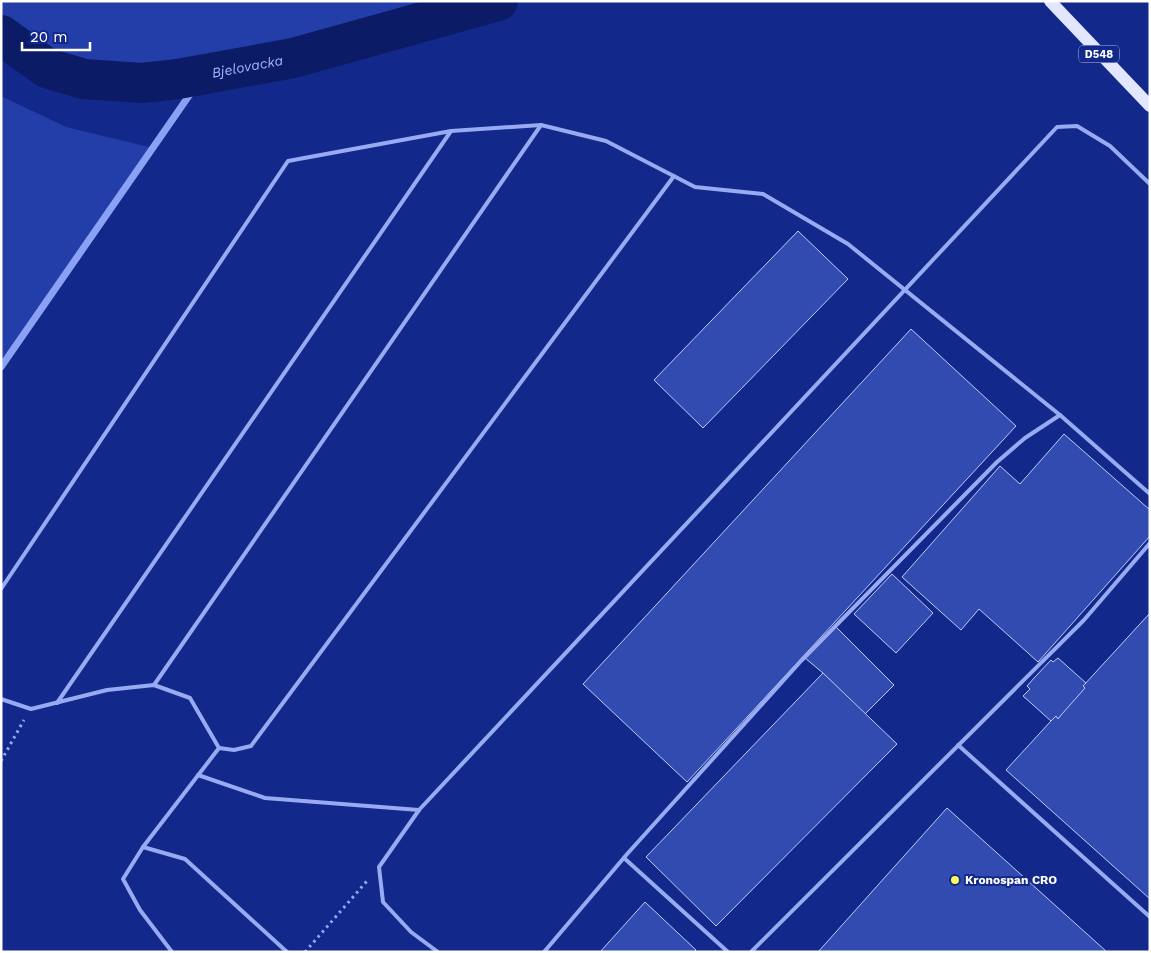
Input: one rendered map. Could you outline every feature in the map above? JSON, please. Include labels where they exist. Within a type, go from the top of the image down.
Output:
[{"type":"main road","name":"D548","points":[[1050,1],[1150,106]]},
{"type":"lane","points":[[154,685],[541,125]]},
{"type":"lane","points":[[1,590],[288,161],[451,131],[541,125],[606,142],[695,187],[763,194],[848,244],[1060,415],[1150,494]]},
{"type":"lane","points":[[438,952],[411,932],[383,902],[379,867],[419,810],[1058,127],[1077,126],[1102,141],[1150,184]]},
{"type":"lane","points":[[57,703],[451,131]]},
{"type":"lane","points":[[219,748],[234,750],[251,746],[674,176]]},
{"type":"lane","points":[[544,952],[624,858],[801,661],[997,462],[1025,438],[1060,415]]},
{"type":"lane","points":[[751,952],[1084,620],[1150,544]]},
{"type":"lane","points":[[1,699],[31,709],[107,690],[154,685],[190,698],[219,748]]},
{"type":"lane","points":[[958,745],[1150,918]]},
{"type":"lane","points":[[172,952],[140,910],[124,879],[143,847],[219,748]]},
{"type":"lane","points":[[198,775],[265,798],[419,810]]},
{"type":"lane","points":[[143,847],[185,858],[287,952]]},
{"type":"lane","points":[[624,858],[728,952]]},
{"type":"path","points":[[1,761],[31,709]]},
{"type":"path","points":[[304,952],[379,867]]},
{"type":"shaded area","points":[[1,1],[498,1],[293,58],[142,83],[84,79],[47,68],[13,44],[1,32]]},
{"type":"shaded area","points":[[1,96],[66,127],[153,148],[1,367]]},
{"type":"building","points":[[798,231],[848,279],[703,428],[654,380]]},
{"type":"building","points":[[911,329],[1016,426],[687,782],[583,684]]},
{"type":"building","points":[[1064,434],[1150,510],[1150,536],[1038,662],[979,609],[961,630],[902,577],[1000,466],[1020,484]]},
{"type":"building","points":[[892,574],[933,613],[896,653],[854,614]]},
{"type":"building","points":[[1150,613],[1150,899],[1006,770]]},
{"type":"building","points":[[836,627],[894,685],[863,716],[823,673],[805,658]]},
{"type":"building","points":[[1058,658],[1086,683],[1083,686],[1085,688],[1058,719],[1056,716],[1051,721],[1023,696],[1030,689],[1027,686],[1035,677],[1051,660],[1053,662]]},
{"type":"building","points":[[823,673],[897,744],[716,926],[646,857]]},
{"type":"building","name":"Kronospan CRO","points":[[947,808],[1107,952],[818,952]]},
{"type":"building","points":[[645,902],[696,950],[694,952],[600,952]]},
{"type":"waterway","name":"Bjelovacka","points":[[1,35],[47,68],[84,79],[142,83],[178,79],[293,58],[498,1]]},
{"type":"waterway","points":[[1,367],[204,74]]},
{"type":"place","name":"Kronospan CRO","points":[[955,880]]}]
